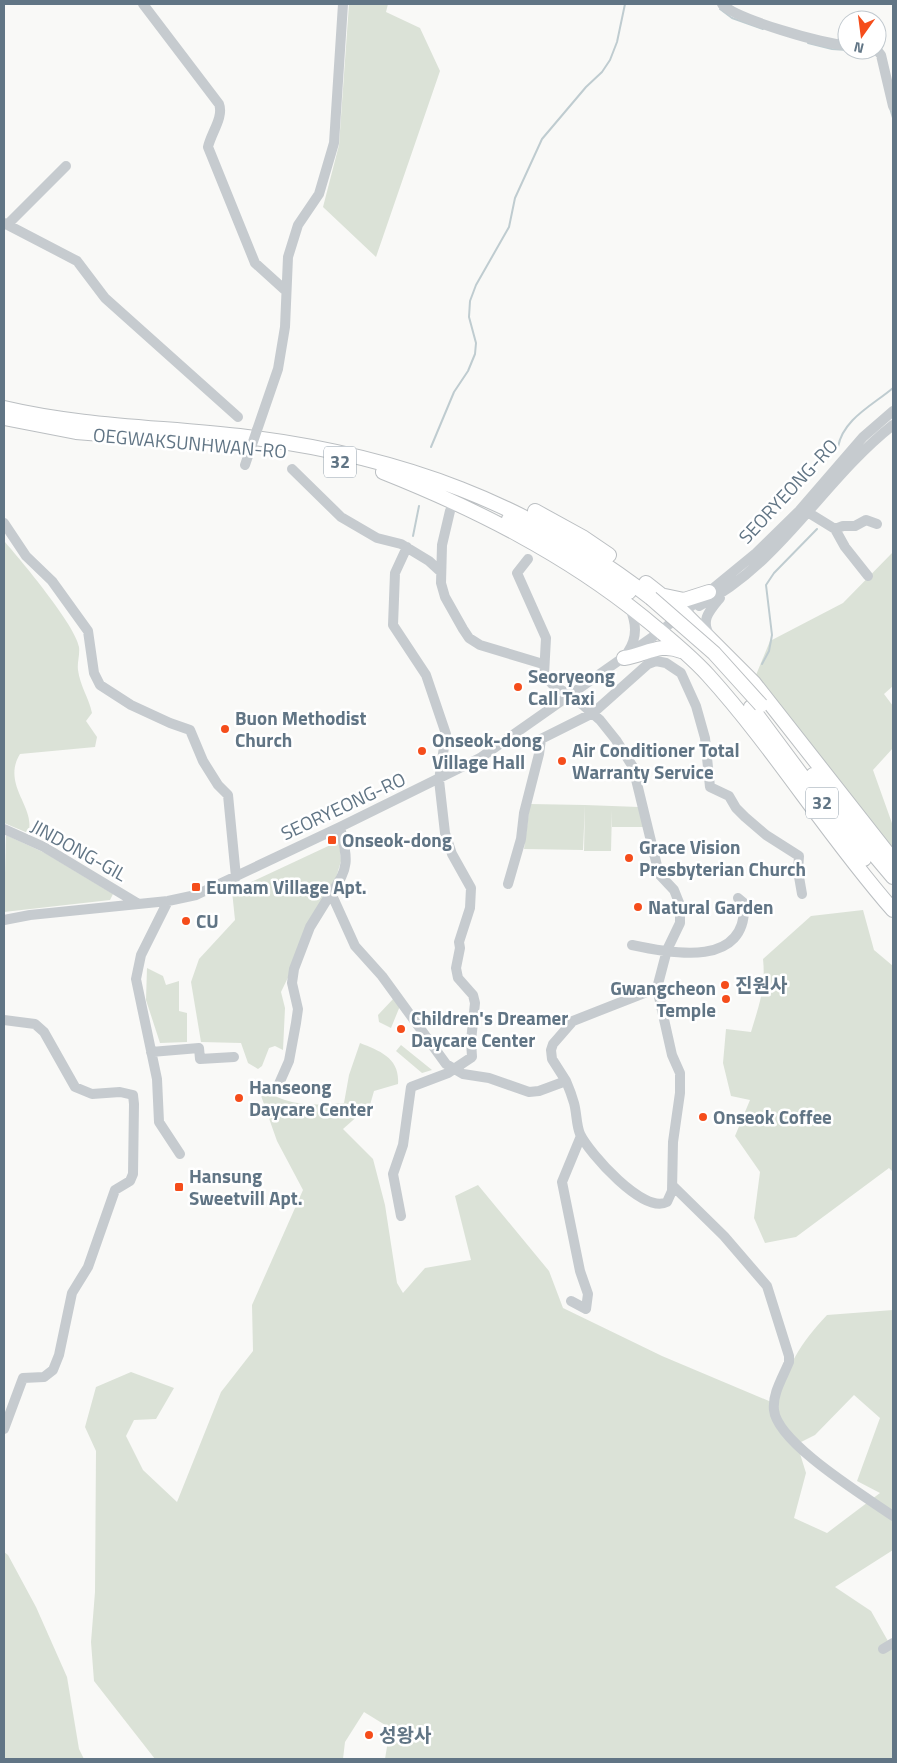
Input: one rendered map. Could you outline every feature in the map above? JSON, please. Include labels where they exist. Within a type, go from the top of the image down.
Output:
[{"type":"highway","name":"OEGWAKSUNHWAN-RO","points":[[4,408],[66,419],[248,437],[332,451],[418,472],[495,502],[547,528],[612,568],[652,598],[714,653],[893,877]]},
{"type":"highway","name":"OEGWAKSUNHWAN-RO","points":[[4,418],[76,432],[271,448],[383,472],[456,496],[529,529],[652,598]]},
{"type":"highway","points":[[383,472],[451,500],[495,522],[580,571],[661,632],[707,674],[753,728],[893,910]]},
{"type":"highway","points":[[652,598],[684,600],[717,590]]},
{"type":"highway","points":[[652,598],[684,613],[754,683],[893,860]]},
{"type":"highway","points":[[624,658],[641,655],[666,646],[685,653]]},
{"type":"highway","name":"OEGWAKSUNHWAN-RO","points":[[756,706],[893,898]]},
{"type":"street","points":[[143,4],[219,104],[221,115],[210,136],[208,147],[255,263],[286,291]]},
{"type":"street","points":[[245,465],[278,369],[285,327],[288,257],[298,225],[319,194],[334,143],[343,4]]},
{"type":"street","points":[[722,4],[730,12],[750,20],[837,44]]},
{"type":"street","points":[[882,60],[893,106]]},
{"type":"street","points":[[66,166],[6,224],[77,261],[105,298],[238,417]]},
{"type":"street","name":"SEORYEONG-RO","points":[[684,613],[717,590],[784,527],[863,436],[893,412]]},
{"type":"street","name":"SEORYEONG-RO","points":[[4,920],[30,915],[168,901],[196,895],[439,780],[488,753],[572,696],[661,632],[684,613],[767,558],[809,513],[848,466],[893,425]]},
{"type":"street","points":[[292,469],[341,518],[377,538],[407,547],[441,572]]},
{"type":"street","points":[[450,511],[442,545],[441,572],[445,597],[469,638],[480,645],[543,664]]},
{"type":"street","points":[[809,513],[835,529],[845,547],[868,576]]},
{"type":"street","points":[[835,529],[843,526],[856,526],[866,520],[877,524]]},
{"type":"street","points":[[4,523],[26,556],[52,581],[88,631],[94,673],[100,685],[132,705],[190,730],[203,761],[218,785],[228,796],[236,877]]},
{"type":"street","points":[[401,1216],[394,1174],[403,1145],[410,1087],[453,1070],[473,1055],[471,1041],[476,1007],[475,999],[456,974],[460,948],[459,942],[470,908],[472,894],[471,886],[454,859],[445,833],[439,780],[446,734],[440,710],[426,675],[393,625],[395,574],[407,547]]},
{"type":"street","points":[[528,559],[517,573],[546,638],[543,664],[544,675],[548,681],[572,696],[608,728],[631,764],[639,785],[659,874],[678,898],[681,918],[667,950],[657,988],[672,1055],[680,1073],[680,1093],[673,1142],[670,1198],[666,1203],[656,1205],[648,1202],[614,1176],[581,1136],[577,1126],[574,1104],[566,1081],[552,1059],[551,1050],[553,1044],[573,1021],[657,988]]},
{"type":"street","points":[[712,640],[706,628],[706,619],[717,590]]},
{"type":"street","points":[[624,658],[632,647],[636,634],[635,620],[630,607]]},
{"type":"street","points":[[508,884],[521,839],[524,813],[539,754],[540,740],[593,713],[649,663],[661,661],[675,667],[683,678],[699,713],[705,738],[710,787],[730,796],[736,808],[745,818],[766,835],[800,856],[798,871],[802,894]]},
{"type":"street","points":[[278,1086],[289,1061],[298,1009],[292,983],[294,968],[310,927],[343,877],[346,867],[340,827]]},
{"type":"street","name":"JINDONG-GIL","points":[[4,829],[44,847],[136,904]]},
{"type":"street","points":[[331,893],[341,910],[355,946],[382,976],[446,1064],[453,1070],[493,1080],[528,1092],[539,1091],[566,1081]]},
{"type":"street","points":[[632,945],[707,953],[726,945],[736,936],[742,917],[744,903],[738,898]]},
{"type":"street","points":[[168,901],[141,955],[136,973],[137,991],[157,1079],[159,1122],[180,1154]]},
{"type":"street","points":[[4,1020],[35,1024],[44,1032],[75,1087],[92,1094],[120,1092],[133,1095],[134,1104],[133,1174],[130,1181],[115,1190],[88,1267],[72,1293],[59,1355],[53,1370],[44,1377],[23,1378],[4,1430]]},
{"type":"street","points":[[151,1052],[199,1048],[200,1059],[234,1057]]},
{"type":"street","points":[[572,1302],[586,1309],[588,1294],[580,1271],[562,1182],[581,1136]]},
{"type":"street","points":[[672,1185],[724,1236],[767,1286],[789,1356],[789,1362],[774,1401],[778,1424],[809,1456],[893,1516]]},
{"type":"street","points":[[884,1649],[893,1643]]},
{"type":"shaded area","points":[[349,4],[388,4],[386,12],[420,28],[440,71],[376,257],[323,207],[339,145]]},
{"type":"shaded area","points":[[4,541],[58,609],[76,637],[79,647],[79,676],[92,713],[86,721],[97,737],[95,747],[20,754],[15,765],[14,776],[28,814],[28,833],[4,823]]},
{"type":"shaded area","points":[[893,552],[893,686],[884,694],[893,706],[893,748],[873,770],[893,826],[893,855],[756,675],[770,641],[843,603]]},
{"type":"shaded area","points":[[530,804],[585,805],[583,850],[524,849]]},
{"type":"shaded area","points":[[585,805],[639,807],[645,827],[612,827],[612,810],[611,851],[584,851]]},
{"type":"shaded area","points":[[6,835],[45,853],[113,894],[110,900],[4,912]]},
{"type":"shaded area","points":[[339,841],[341,861],[336,878],[281,992],[285,1008],[283,1050],[275,1046],[269,1048],[262,1066],[258,1069],[248,1063],[241,1043],[201,1042],[191,982],[199,959],[235,920],[232,891]]},
{"type":"shaded area","points":[[863,910],[874,950],[893,966],[893,1172],[889,1168],[796,1237],[765,1243],[754,1218],[760,1172],[735,1136],[750,1100],[731,1096],[723,1063],[726,1029],[751,1032],[763,988],[763,959],[811,916]]},
{"type":"shaded area","points":[[147,968],[163,976],[166,985],[179,981],[179,1011],[187,1013],[187,1042],[160,1043],[146,1000]]},
{"type":"shaded area","points":[[394,998],[400,1006],[391,1028],[379,1022],[378,1015]]},
{"type":"shaded area","points":[[360,1043],[375,1049],[387,1057],[396,1068],[398,1075],[398,1084],[374,1091],[370,1105],[343,1129],[373,1159],[385,1205],[397,1283],[403,1293],[425,1268],[471,1260],[455,1196],[478,1185],[549,1271],[563,1308],[662,1356],[776,1404],[785,1378],[796,1356],[809,1336],[827,1315],[893,1310],[893,1550],[835,1587],[871,1611],[893,1650],[893,1759],[385,1759],[390,1728],[364,1712],[345,1742],[343,1759],[155,1759],[94,1681],[91,1642],[95,1592],[96,1451],[85,1427],[96,1387],[131,1372],[174,1388],[156,1419],[134,1420],[126,1436],[143,1470],[177,1502],[221,1392],[253,1351],[252,1305],[303,1190],[277,1141],[259,1090],[299,1103],[322,1105],[344,1103],[349,1075]],"holes":[[[854,1395],[880,1418],[857,1481],[880,1493],[827,1533],[794,1518],[806,1473],[797,1444],[815,1435]]]},
{"type":"shaded area","points":[[401,1045],[432,1070],[422,1073],[396,1051]]},
{"type":"shaded area","points":[[4,1552],[8,1555],[36,1607],[67,1677],[79,1749],[84,1759],[4,1759]]},
{"type":"waterway","points":[[431,447],[454,392],[468,371],[475,354],[476,343],[469,317],[470,301],[476,285],[509,227],[515,198],[542,139],[586,87],[602,72],[610,60],[617,42],[625,4]]},
{"type":"waterway","points":[[720,9],[732,18],[763,29]]},
{"type":"waterway","points":[[808,43],[837,49]]},
{"type":"waterway","points":[[890,108],[893,118]]},
{"type":"waterway","points":[[838,447],[841,437],[852,421],[893,388]]},
{"type":"waterway","points":[[413,536],[419,506]]},
{"type":"waterway","points":[[762,664],[769,651],[772,635],[766,585],[774,573],[817,529]]},
{"type":"place","name":"Seoryeong Call Taxi","points":[[518,687]]},
{"type":"place","name":"Buon Methodist Church","points":[[225,729]]},
{"type":"place","name":"Onseok-dong Village Hall","points":[[422,751]]},
{"type":"place","name":"Air Conditioner Total Warranty Service","points":[[562,761]]},
{"type":"place","name":"Onseok-dong","points":[[332,840]]},
{"type":"place","name":"Grace Vision Presbyterian Church","points":[[629,858]]},
{"type":"place","name":"Eumam Village Apt.","points":[[196,887]]},
{"type":"place","name":"Natural Garden","points":[[638,907]]},
{"type":"place","name":"CU","points":[[186,921]]},
{"type":"place","name":"진원사","points":[[725,985]]},
{"type":"place","name":"Gwangcheon Temple","points":[[726,999]]},
{"type":"place","name":"Children's Dreamer Daycare Center","points":[[401,1029]]},
{"type":"place","name":"Hanseong Daycare Center","points":[[239,1098]]},
{"type":"place","name":"Onseok Coffee","points":[[703,1117]]},
{"type":"place","name":"Hansung Sweetvill Apt.","points":[[179,1187]]},
{"type":"place","name":"성왕사","points":[[369,1735]]}]
